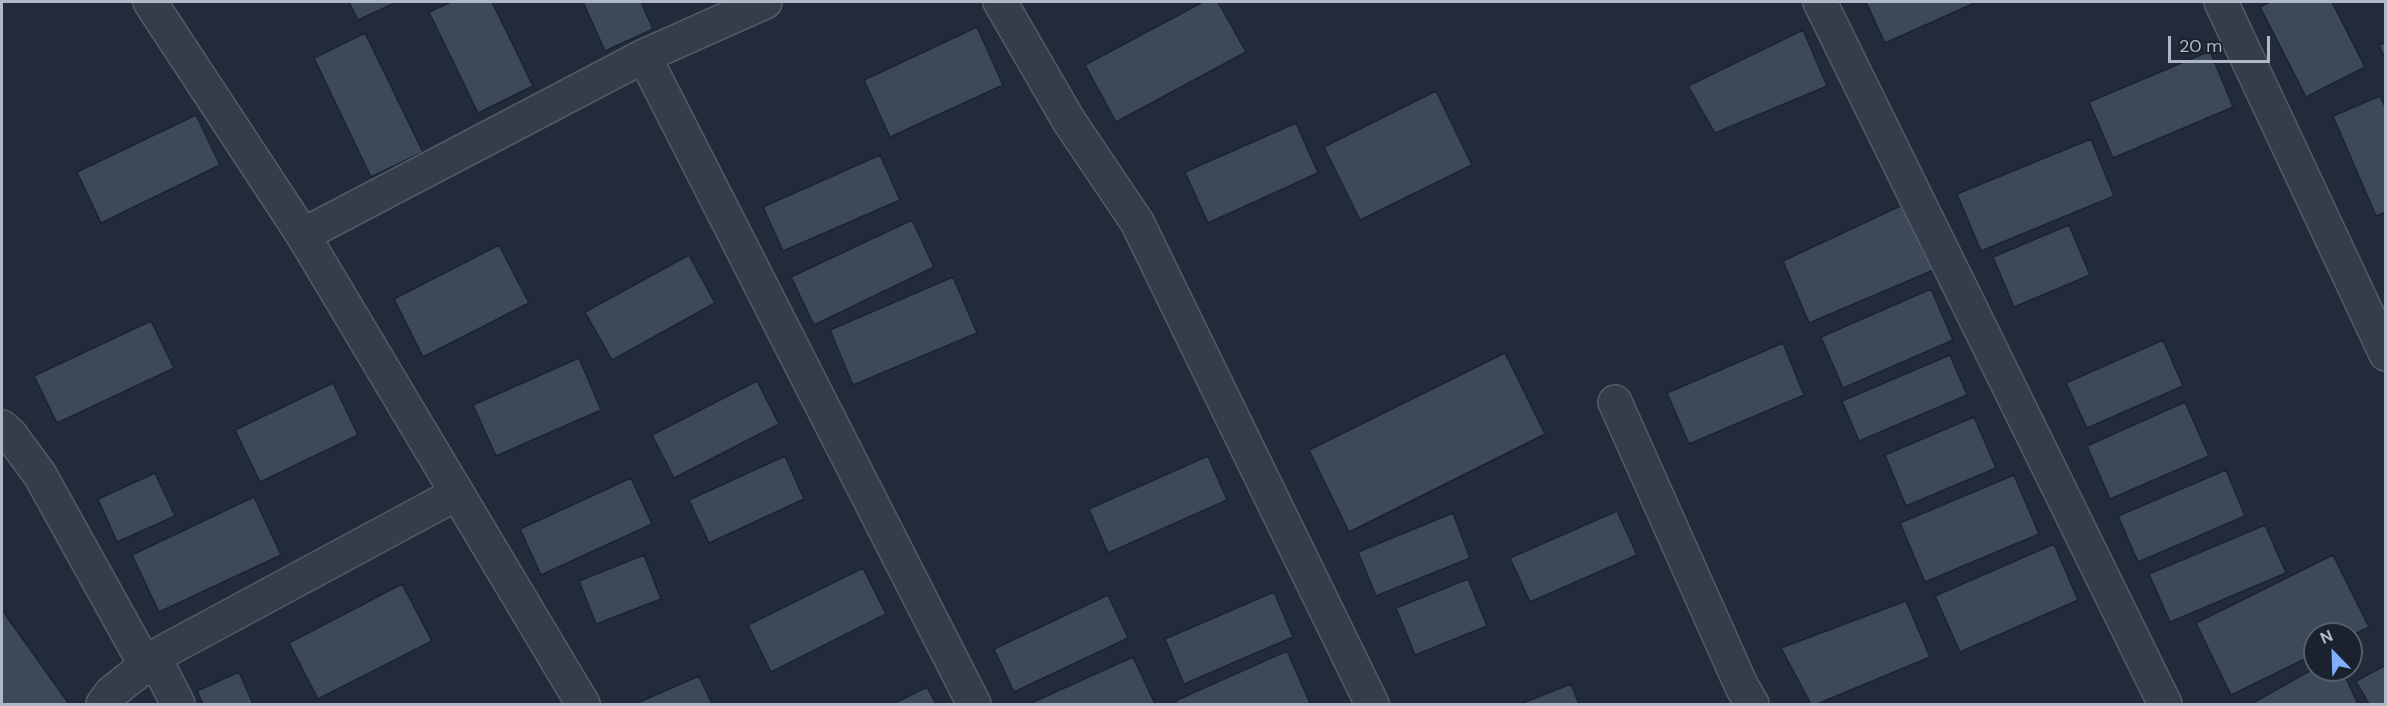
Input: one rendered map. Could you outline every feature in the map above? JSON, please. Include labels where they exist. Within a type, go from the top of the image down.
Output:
[{"type":"street","points":[[150,2],[303,236],[583,705]]},
{"type":"street","points":[[303,236],[644,56],[765,2]]},
{"type":"street","points":[[1000,2],[1069,121],[1137,222],[1372,705]]},
{"type":"street","points":[[1820,2],[2165,705]]},
{"type":"street","points":[[2221,2],[2385,354]]},
{"type":"street","points":[[644,56],[974,705]]},
{"type":"street","points":[[1615,402],[1752,705]]},
{"type":"street","points":[[2,427],[10,434],[40,475],[150,662],[178,705]]},
{"type":"street","points":[[103,705],[111,693],[150,662],[456,494]]},
{"type":"building","points":[[349,2],[397,2],[358,20]]},
{"type":"building","points":[[451,2],[492,2],[533,86],[478,113],[429,12]]},
{"type":"building","points":[[583,2],[641,2],[653,29],[605,51]]},
{"type":"building","points":[[1203,2],[1218,2],[1246,52],[1116,122],[1085,65]]},
{"type":"building","points":[[1866,2],[1977,2],[1885,43]]},
{"type":"building","points":[[2270,2],[2332,2],[2365,67],[2306,97],[2260,7]]},
{"type":"building","points":[[977,27],[1003,85],[890,137],[864,80]]},
{"type":"building","points":[[1803,30],[1827,86],[1715,133],[1688,86]]},
{"type":"building","points":[[365,33],[423,152],[371,177],[314,58]]},
{"type":"building","points":[[2386,42],[2386,61],[2379,45]]},
{"type":"building","points":[[2210,51],[2233,107],[2113,158],[2089,102]]},
{"type":"building","points":[[1436,91],[1472,165],[1360,220],[1324,147]]},
{"type":"building","points":[[2380,96],[2386,109],[2386,212],[2376,216],[2333,116]]},
{"type":"building","points":[[196,115],[220,165],[101,223],[77,172]]},
{"type":"building","points":[[1296,123],[1318,173],[1208,223],[1185,172]]},
{"type":"building","points":[[2091,139],[2114,196],[1981,251],[1957,194]]},
{"type":"building","points":[[880,155],[900,200],[783,251],[763,207]]},
{"type":"building","points":[[1909,202],[1943,266],[1809,323],[1783,261]]},
{"type":"building","points":[[912,220],[934,267],[814,325],[791,277]]},
{"type":"building","points":[[2069,225],[2090,275],[2014,307],[1993,257]]},
{"type":"building","points":[[499,245],[529,303],[423,357],[394,299]]},
{"type":"building","points":[[689,255],[715,303],[612,360],[585,312]]},
{"type":"building","points":[[953,277],[977,333],[853,385],[830,330]]},
{"type":"building","points":[[1931,289],[1953,340],[1843,388],[1821,337]]},
{"type":"building","points":[[151,321],[174,368],[57,423],[34,376]]},
{"type":"building","points":[[2163,340],[2183,386],[2087,428],[2066,383]]},
{"type":"building","points":[[1783,343],[1804,395],[1689,444],[1667,393]]},
{"type":"building","points":[[1505,353],[1545,434],[1349,532],[1309,450]]},
{"type":"building","points":[[1950,355],[1967,395],[1859,441],[1842,401]]},
{"type":"building","points":[[579,358],[601,410],[496,456],[473,405]]},
{"type":"building","points":[[757,381],[779,424],[674,478],[652,435]]},
{"type":"building","points":[[333,383],[358,435],[260,482],[235,430]]},
{"type":"building","points":[[2185,402],[2209,456],[2110,499],[2087,446]]},
{"type":"building","points":[[1974,417],[1996,468],[1906,506],[1885,455]]},
{"type":"building","points":[[785,456],[804,499],[709,543],[689,500]]},
{"type":"building","points":[[1208,456],[1227,500],[1108,553],[1089,509]]},
{"type":"building","points":[[2226,470],[2245,516],[2138,562],[2118,516]]},
{"type":"building","points":[[155,473],[175,516],[117,542],[98,499]]},
{"type":"building","points":[[2014,475],[2039,534],[1925,582],[1900,523]]},
{"type":"building","points":[[631,478],[652,524],[541,575],[520,529]]},
{"type":"building","points":[[254,497],[281,555],[159,612],[132,555]]},
{"type":"building","points":[[1617,511],[1637,555],[1530,602],[1510,558]]},
{"type":"building","points":[[1453,513],[1470,558],[1376,596],[1358,552]]},
{"type":"building","points":[[2265,525],[2286,573],[2170,622],[2149,574]]},
{"type":"building","points":[[2054,544],[2078,600],[1960,652],[1935,596]]},
{"type":"building","points":[[644,555],[661,599],[596,624],[579,581]]},
{"type":"building","points":[[2333,555],[2369,627],[2363,630],[2363,622],[2303,622],[2303,660],[2231,695],[2196,623]]},
{"type":"building","points":[[863,568],[886,614],[771,672],[748,625]]},
{"type":"building","points":[[1468,579],[1487,626],[1415,655],[1396,608]]},
{"type":"building","points":[[402,584],[432,641],[318,699],[289,643]]},
{"type":"building","points":[[1274,592],[1293,637],[1184,684],[1165,639]]},
{"type":"building","points":[[1108,595],[1128,638],[1014,692],[994,649]]},
{"type":"building","points":[[1906,601],[1930,657],[1817,704],[1811,704],[1781,648]]},
{"type":"building","points":[[2,610],[69,704],[2,704]]},
{"type":"building","points":[[1287,651],[1310,703],[1177,704],[1175,701]]},
{"type":"building","points":[[1133,657],[1155,704],[1029,704]]},
{"type":"building","points":[[2386,665],[2386,704],[2369,704],[2357,682],[2363,682],[2363,677]]},
{"type":"building","points":[[239,672],[253,704],[203,704],[197,691]]},
{"type":"building","points":[[2303,675],[2303,682],[2348,682],[2358,704],[2251,704]]},
{"type":"building","points":[[699,676],[712,704],[635,704]]},
{"type":"building","points":[[1571,684],[1579,704],[1520,704]]},
{"type":"building","points":[[927,687],[936,704],[893,704]]}]
